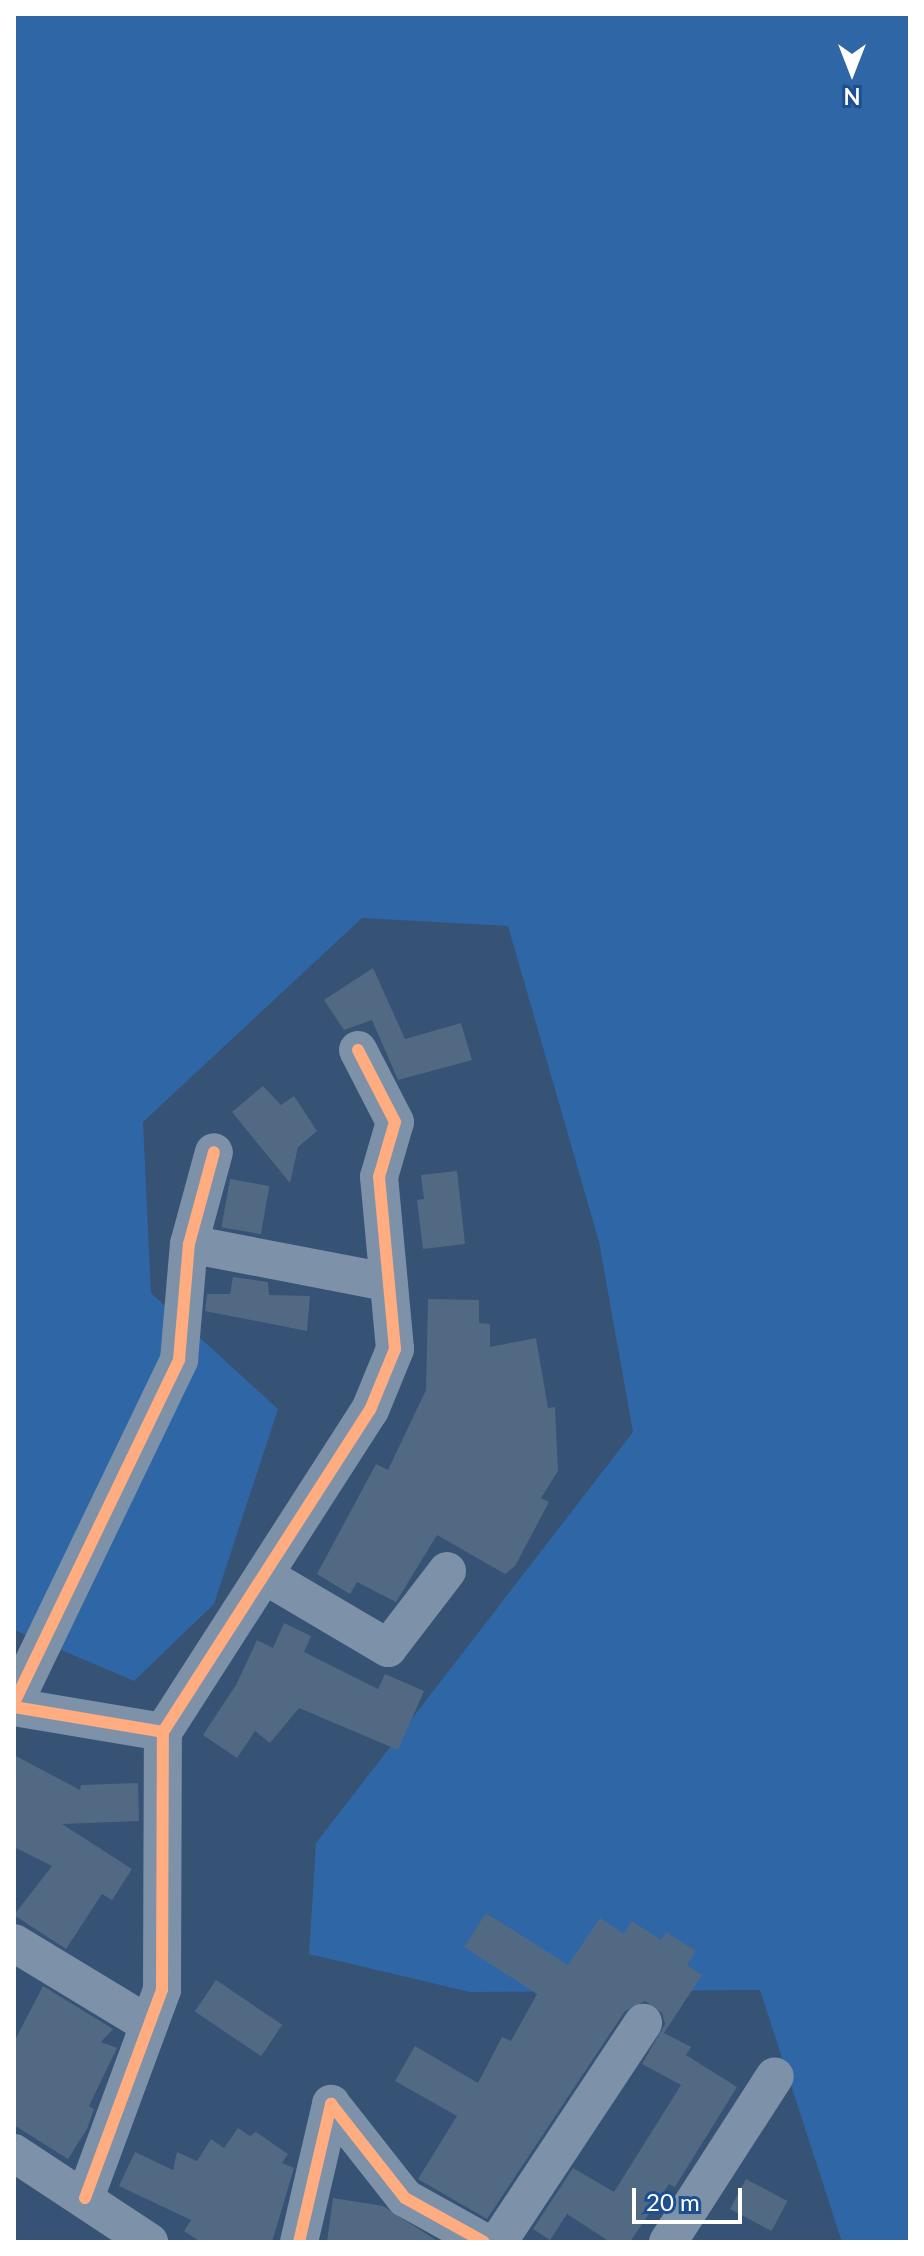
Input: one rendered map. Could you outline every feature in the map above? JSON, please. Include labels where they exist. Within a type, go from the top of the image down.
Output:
[{"type":"street","points":[[85,2198],[146,2023],[162,1990],[163,1732],[370,1410],[395,1349],[386,1282],[379,1177],[395,1122],[358,1050]]},
{"type":"street","points":[[163,1732],[15,1705],[179,1360],[189,1244],[214,1152]]},
{"type":"street","points":[[189,1244],[386,1282]]},
{"type":"street","points":[[264,1575],[388,1648],[447,1571]]},
{"type":"street","points":[[14,1943],[146,2023]]},
{"type":"street","points":[[498,2242],[643,2023]]},
{"type":"street","points":[[668,2242],[775,2076]]},
{"type":"street","points":[[299,2242],[331,2104],[405,2198],[484,2242]]},
{"type":"street","points":[[14,2153],[149,2242]]},
{"type":"shaded area","points":[[14,14],[910,14],[910,2242],[842,2242],[760,1990],[470,1992],[309,1954],[316,1843],[633,1432],[599,1242],[508,926],[362,918],[143,1122],[151,1293],[278,1409],[214,1604],[134,1681],[14,1630]]},
{"type":"building","points":[[373,968],[405,1039],[461,1023],[472,1060],[398,1080],[372,1020],[344,1030],[324,1000]]},
{"type":"building","points":[[263,1086],[281,1105],[294,1096],[317,1131],[298,1147],[290,1183],[232,1112]]},
{"type":"building","points":[[457,1171],[465,1244],[423,1249],[417,1200],[424,1199],[421,1175]]},
{"type":"building","points":[[230,1179],[269,1186],[261,1234],[221,1227]]},
{"type":"building","points":[[233,1277],[268,1282],[269,1295],[310,1296],[307,1331],[205,1311],[207,1294],[230,1294]]},
{"type":"building","points":[[428,1299],[479,1300],[479,1323],[490,1324],[490,1347],[536,1338],[548,1408],[555,1407],[558,1471],[541,1498],[549,1502],[515,1566],[505,1574],[437,1535],[396,1602],[357,1582],[350,1594],[317,1574],[376,1464],[388,1470],[426,1390]]},
{"type":"building","points":[[284,1623],[311,1636],[304,1652],[378,1689],[385,1674],[424,1691],[398,1750],[299,1708],[270,1743],[255,1731],[237,1758],[203,1735],[236,1685],[257,1640],[273,1648]]},
{"type":"building","points":[[14,1755],[80,1790],[81,1785],[138,1783],[139,1821],[62,1824],[132,1869],[112,1900],[102,1894],[66,1949],[14,1915],[52,1866],[14,1847]]},
{"type":"building","points":[[486,1913],[568,1965],[600,1918],[624,1934],[632,1921],[661,1940],[666,1932],[696,1951],[687,1965],[702,1975],[664,2033],[691,2047],[686,2055],[737,2087],[675,2187],[669,2184],[630,2242],[610,2242],[567,2214],[550,2240],[533,2229],[573,2168],[614,2192],[681,2085],[642,2064],[665,2024],[662,2013],[645,2001],[625,2011],[487,2219],[418,2179],[457,2116],[395,2081],[415,2046],[478,2083],[502,2037],[511,2041],[537,1994],[464,1947]]},
{"type":"building","points":[[216,1980],[282,2025],[261,2056],[195,2012]]},
{"type":"building","points":[[43,1986],[113,2029],[101,2042],[117,2048],[89,2106],[94,2109],[87,2129],[68,2159],[14,2125],[14,2042]]},
{"type":"building","points":[[238,2128],[250,2136],[256,2132],[288,2154],[282,2163],[294,2168],[272,2242],[201,2242],[184,2231],[191,2220],[119,2186],[135,2152],[173,2170],[177,2152],[197,2161],[211,2139],[224,2148]]},
{"type":"building","points":[[746,2179],[787,2201],[772,2231],[730,2209]]},
{"type":"building","points":[[333,2198],[383,2206],[439,2242],[327,2242]]},
{"type":"cycle path","points":[[14,1707],[163,1732],[370,1410],[395,1349],[379,1177],[395,1122],[358,1050]]},
{"type":"cycle path","points":[[14,1703],[179,1360],[189,1244],[214,1152]]},
{"type":"cycle path","points":[[85,2198],[162,1990],[163,1732]]},
{"type":"cycle path","points":[[299,2242],[331,2104],[405,2198],[484,2242]]}]
